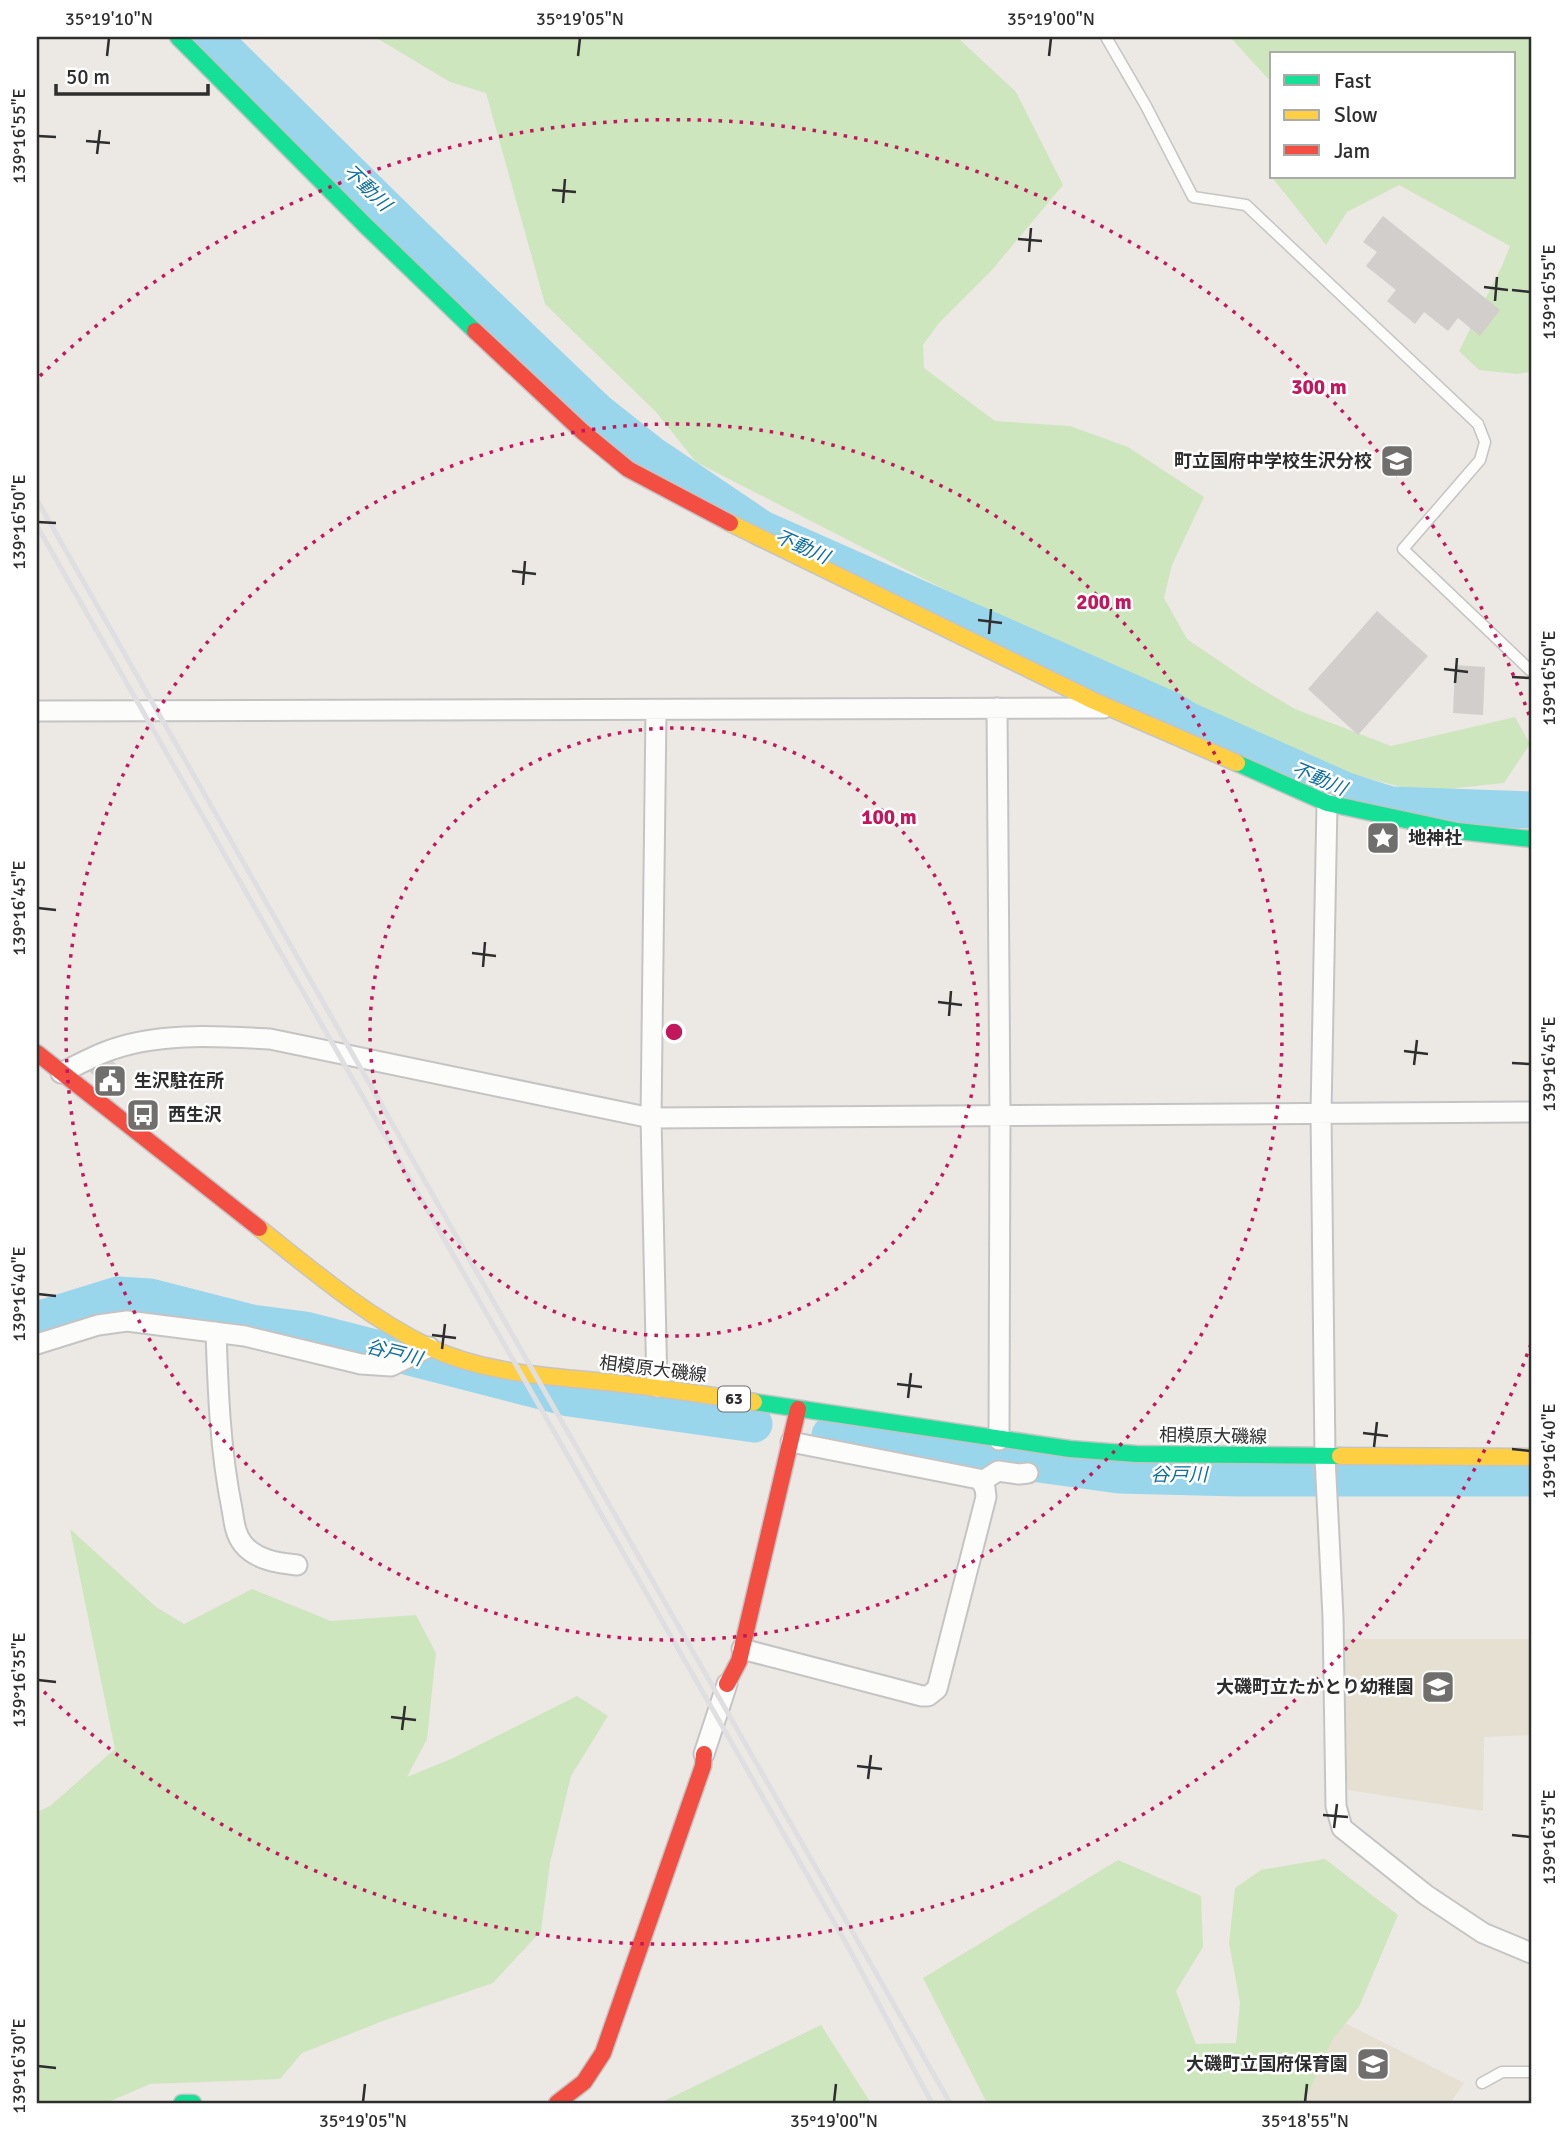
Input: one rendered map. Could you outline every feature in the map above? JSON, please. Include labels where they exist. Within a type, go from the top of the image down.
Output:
[{"type":"street","points":[[178,37],[366,226],[507,362],[628,469],[734,525],[1094,701],[1326,803],[1457,831],[1531,839]]},
{"type":"street","points":[[997,708],[999,1440]]},
{"type":"street","points":[[37,711],[1112,708]]},
{"type":"street","points":[[656,711],[651,1118],[657,1387]]},
{"type":"street","points":[[1326,803],[1321,1113],[1326,1469],[1333,1617],[1336,1806],[1342,1828],[1426,1895],[1483,1933],[1531,1953]]},
{"type":"street","points":[[45,1063],[159,1039],[270,1039],[651,1118],[1531,1112]]},
{"type":"street","name":"相模原大磯線","points":[[45,1063],[349,1299],[422,1351],[503,1371],[657,1387],[1070,1449],[1326,1469],[1531,1457]]},
{"type":"street","points":[[37,1344],[98,1325],[127,1321],[245,1336],[361,1364],[391,1366],[422,1351]]},
{"type":"street","points":[[216,1332],[220,1433],[237,1535],[244,1546],[256,1555],[297,1565]]},
{"type":"street","points":[[557,2103],[571,2096],[590,2077],[603,2053],[703,1766],[704,1754],[727,1684],[740,1661],[798,1409]]},
{"type":"street","points":[[791,1442],[980,1480],[998,1471],[1028,1473]]},
{"type":"street","points":[[742,1649],[922,1696],[935,1692],[986,1497],[980,1480]]},
{"type":"street","points":[[182,2103],[193,2103]]},
{"type":"lane","points":[[1106,37],[1194,197],[1246,205],[1478,424],[1485,442],[1480,460],[1403,549],[1531,671]]},
{"type":"lane","points":[[1482,2083],[1502,2073],[1531,2072]]},
{"type":"shaded area","name":"大磯町立たかとり幼稚園","points":[[1345,1639],[1531,1639],[1531,1735],[1484,1737],[1483,1811],[1348,1790],[1344,1770]]},
{"type":"shaded area","name":"大磯町立国府保育園","points":[[1339,2020],[1464,2083],[1450,2103],[1304,2103]]},
{"type":"green space","points":[[375,37],[957,37],[1016,92],[1063,185],[992,270],[939,323],[923,345],[924,368],[995,421],[1070,426],[1128,447],[1204,497],[1172,565],[1164,598],[1187,639],[1250,682],[1295,709],[1391,746],[1515,717],[1530,744],[1504,783],[1420,792],[1306,762],[1045,641],[696,462],[656,412],[545,304],[486,93],[450,82]]},
{"type":"green space","points":[[1230,37],[1531,37],[1531,372],[1517,374],[1479,370],[1459,351],[1510,246],[1399,185],[1347,212],[1326,245],[1272,178],[1516,178],[1516,52],[1270,52],[1270,81]]},
{"type":"green space","points":[[70,1529],[156,1607],[184,1624],[252,1589],[331,1621],[416,1615],[436,1653],[427,1739],[407,1777],[451,1759],[577,1696],[608,1716],[571,1776],[550,1863],[541,1931],[493,1983],[388,2019],[302,2053],[280,2079],[150,2084],[106,2103],[37,2103],[37,1812],[50,1806],[115,1749]]},
{"type":"green space","points":[[1325,1859],[1398,1915],[1359,2007],[1332,2040],[1304,2103],[987,2103],[923,1978],[1118,1860],[1201,1896],[1203,1947],[1176,1991],[1196,2044],[1236,2043],[1240,2003],[1229,1943],[1235,1888],[1261,1870]]},
{"type":"green space","points":[[821,2025],[871,2103],[660,2103]]},
{"type":"building","points":[[1383,216],[1500,310],[1480,336],[1458,318],[1448,331],[1424,312],[1415,324],[1387,301],[1396,290],[1366,266],[1377,252],[1363,242]]},
{"type":"building","points":[[1377,611],[1428,656],[1358,735],[1308,689]]},
{"type":"building","points":[[1455,665],[1485,667],[1483,715],[1453,713]]},
{"type":"building","name":"生沢駐在所","points":[[110,1059],[126,1072],[112,1090],[86,1069],[100,1061],[105,1065]]},
{"type":"waterway","name":"不動川","points":[[212,37],[598,412],[651,454],[762,529],[1173,711],[1187,720],[1344,790],[1391,805],[1531,810]]},
{"type":"waterway","name":"谷戸川","points":[[37,1320],[118,1295],[150,1297],[252,1323],[305,1330],[569,1398],[754,1424]]},
{"type":"waterway","name":"谷戸川","points":[[830,1435],[1119,1475],[1238,1478],[1531,1478]]},
{"type":"railway","points":[[37,500],[950,2103]]},
{"type":"railway","points":[[37,526],[846,1943],[932,2103]]},
{"type":"traffic: fast","points":[[178,37],[475,331]]},
{"type":"traffic: fast","points":[[1237,763],[1327,803],[1457,831],[1531,839]]},
{"type":"traffic: fast","points":[[754,1402],[1070,1449],[1136,1454],[1340,1456]]},
{"type":"traffic: fast","points":[[182,2103],[193,2103]]},
{"type":"traffic: slow","points":[[730,523],[1094,701],[1237,763]]},
{"type":"traffic: slow","points":[[259,1228],[362,1308],[406,1335],[451,1356],[521,1373],[754,1402]]},
{"type":"traffic: slow","points":[[1340,1456],[1531,1457]]},
{"type":"traffic: jam","points":[[475,331],[583,432],[628,469],[730,523]]},
{"type":"traffic: jam","points":[[37,1053],[259,1228]]},
{"type":"traffic: jam","points":[[727,1684],[739,1661],[798,1409]]},
{"type":"traffic: jam","points":[[557,2103],[584,2082],[603,2053],[703,1766],[704,1754]]},
{"type":"place","name":"町立国府中学校生沢分校","points":[[1397,461]]},
{"type":"place","name":"地神社","points":[[1383,838]]},
{"type":"place","name":"生沢駐在所","points":[[110,1081]]},
{"type":"place","name":"西生沢","points":[[143,1115]]},
{"type":"place","name":"大磯町立たかとり幼稚園","points":[[1438,1687]]},
{"type":"place","name":"大磯町立国府保育園","points":[[1373,2064]]}]
